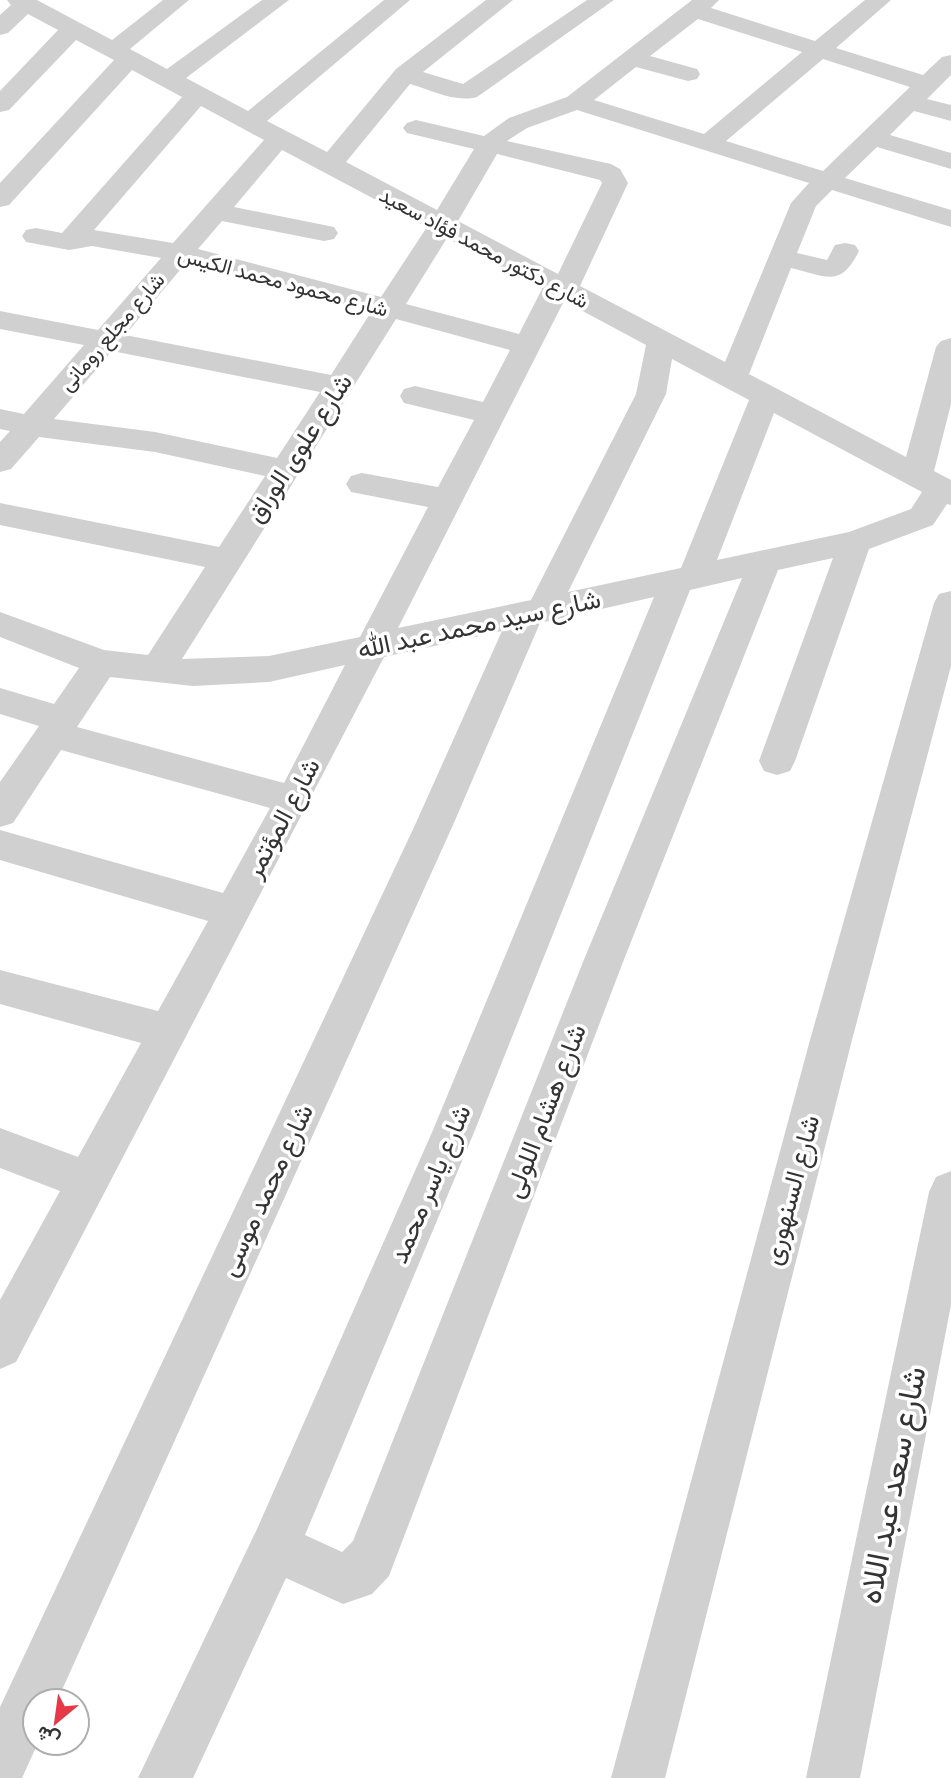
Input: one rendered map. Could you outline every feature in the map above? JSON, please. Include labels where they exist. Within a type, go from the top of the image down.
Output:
[{"type":"street","points":[[0,199],[122,54],[177,0]]},
{"type":"street","points":[[169,79],[276,0]]},
{"type":"street","points":[[250,122],[398,0]]},
{"type":"street","points":[[330,165],[405,74],[501,0]]},
{"type":"street","points":[[405,74],[468,92],[602,0]]},
{"type":"street","points":[[707,144],[879,0]]},
{"type":"street","points":[[0,28],[23,2]]},
{"type":"street","name":"شارع دكتور محمد فؤاد سعيد","points":[[23,2],[70,19],[122,54],[560,289],[936,486]]},
{"type":"street","points":[[416,128],[489,145],[502,132],[518,123],[576,102],[701,5],[819,50],[919,94],[951,113]]},
{"type":"street","points":[[0,105],[70,19]]},
{"type":"street","points":[[632,58],[688,74]]},
{"type":"street","points":[[732,380],[804,203],[951,62]]},
{"type":"street","points":[[69,242],[197,94]]},
{"type":"street","points":[[576,102],[824,182],[951,219]]},
{"type":"street","name":"شارع مجلع رومانى","points":[[0,462],[102,340],[279,138]]},
{"type":"street","points":[[873,138],[951,161]]},
{"type":"street","name":"شارع المؤتمر","points":[[3,1332],[88,1181],[293,800],[527,345],[560,289],[615,183],[611,176],[602,170],[489,145]]},
{"type":"street","name":"شارع علوى الوراق","points":[[156,671],[442,225],[489,145]]},
{"type":"street","points":[[804,203],[831,211]]},
{"type":"street","points":[[216,212],[324,233]]},
{"type":"street","name":"شارع محمود محمد الكيس","points":[[36,236],[69,242],[92,238],[181,253],[527,345]]},
{"type":"street","points":[[924,237],[951,245]]},
{"type":"street","points":[[782,258],[831,269],[838,265],[845,251]]},
{"type":"street","points":[[0,320],[339,386]]},
{"type":"street","name":"شارع محمد موسى","points":[[0,1766],[535,611],[651,394],[661,342]]},
{"type":"street","name":"شارع سيد محمد عبد الله","points":[[0,624],[101,663],[156,671],[206,673],[269,668],[855,542],[922,517],[936,486],[951,347]]},
{"type":"street","points":[[415,396],[492,415]]},
{"type":"street","name":"شارع ياسر محمد","points":[[165,1778],[275,1547],[765,397]]},
{"type":"street","points":[[0,419],[31,426],[155,442],[285,470]]},
{"type":"street","points":[[362,484],[447,500]]},
{"type":"street","points":[[0,514],[227,560]]},
{"type":"street","points":[[777,761],[855,542]]},
{"type":"street","name":"شارع هشام اللولى","points":[[275,1547],[343,1579],[354,1576],[371,1558],[604,962],[765,562]]},
{"type":"street","name":"شارع السنهورى","points":[[638,1778],[831,1040],[951,603]]},
{"type":"street","points":[[0,812],[101,663]]},
{"type":"street","points":[[0,701],[57,727],[293,800]]},
{"type":"street","points":[[0,845],[232,911]]},
{"type":"street","points":[[0,986],[168,1032]]},
{"type":"street","points":[[0,1148],[88,1181]]},
{"type":"street","name":"شارع سعد عبد اللاه","points":[[833,1778],[951,1192]]}]
